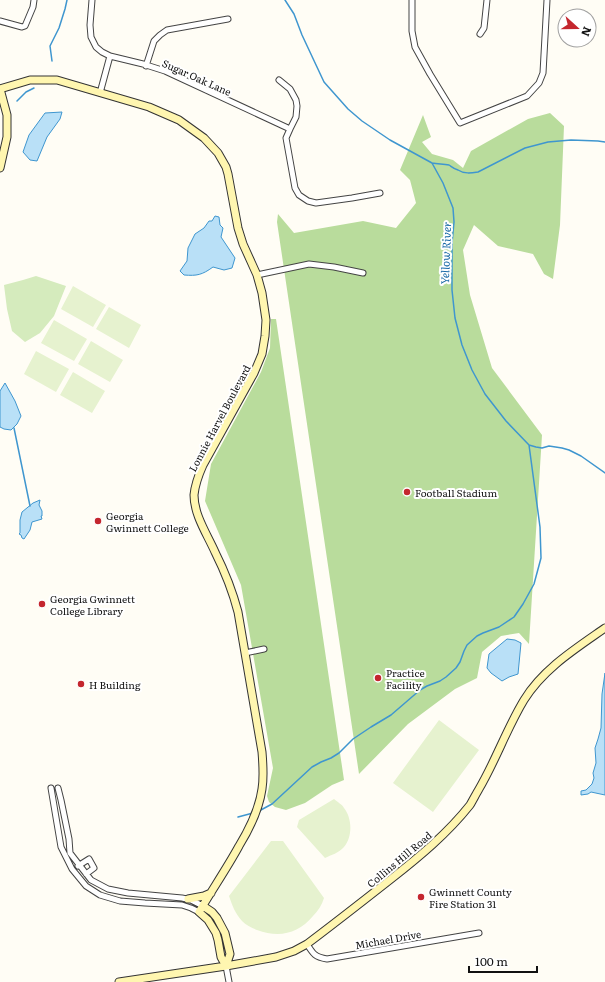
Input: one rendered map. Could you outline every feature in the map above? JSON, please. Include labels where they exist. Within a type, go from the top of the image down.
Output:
[{"type":"street","points":[[0,21],[22,27],[25,26],[34,0]]},
{"type":"street","name":"Sugar Oak Lane","points":[[92,0],[90,25],[91,37],[96,47],[102,52],[110,56],[165,71],[290,130]]},
{"type":"street","points":[[412,0],[412,31],[415,47],[460,123],[527,96],[539,83],[543,73],[547,0]]},
{"type":"street","points":[[480,34],[484,28],[487,0]]},
{"type":"street","points":[[146,66],[154,41],[168,30],[228,19]]},
{"type":"street","points":[[100,93],[110,56]]},
{"type":"street","name":"Lonnie Harvel Boulevard","points":[[0,89],[30,80],[57,80],[149,107],[178,120],[204,138],[218,153],[226,167],[238,228],[243,244],[257,275],[262,293],[266,320],[266,336],[262,354],[248,385],[198,475],[194,495],[200,521],[233,592],[245,652],[264,771],[259,805],[251,826],[201,909]]},
{"type":"street","points":[[279,80],[290,89],[296,100],[297,106],[296,117],[286,138],[294,188],[303,198],[308,201],[316,202],[380,193]]},
{"type":"street","points":[[0,89],[8,114],[7,138],[0,168]]},
{"type":"street","points":[[257,275],[309,264],[363,273]]},
{"type":"street","name":"Collins Hill Road","points":[[119,982],[276,957],[294,951],[307,944],[421,855],[445,833],[471,803],[486,778],[524,700],[536,683],[550,669],[577,647],[605,628]]},
{"type":"street","points":[[245,652],[264,649]]},
{"type":"street","points":[[51,788],[60,842],[72,870],[86,886],[100,895],[120,901],[182,905],[212,912]]},
{"type":"street","points":[[58,788],[62,800],[70,852],[91,880],[108,889],[128,894],[182,898],[198,902],[216,933],[220,956],[226,966],[229,982]]},
{"type":"street","points":[[72,870],[89,859],[94,868],[86,874]]},
{"type":"street","points":[[188,899],[211,893],[212,912],[221,925],[230,954],[226,966]]},
{"type":"street","name":"Michael Drive","points":[[307,944],[312,953],[318,957],[327,959],[479,933]]},
{"type":"green space","points":[[550,113],[564,126],[560,225],[553,279],[544,274],[533,254],[498,246],[474,225],[463,250],[470,295],[492,368],[542,435],[529,644],[519,633],[501,636],[482,652],[477,678],[455,689],[408,724],[359,774],[277,222],[278,214],[294,233],[363,221],[396,228],[416,203],[410,180],[400,170],[423,115],[431,137],[422,142],[432,154],[453,160],[463,168],[471,151],[528,119]]},
{"type":"green space","points":[[36,276],[66,286],[54,316],[40,333],[25,342],[12,331],[4,285]]},
{"type":"green space","points":[[73,286],[106,305],[93,327],[61,309]]},
{"type":"green space","points":[[109,307],[141,325],[129,348],[96,329]]},
{"type":"green space","points":[[271,319],[276,319],[344,780],[332,785],[305,803],[286,810],[275,807],[269,802],[267,796],[273,768],[241,585],[205,501],[211,464],[261,372],[270,348]]},
{"type":"green space","points":[[54,320],[87,339],[74,361],[41,343]]},
{"type":"green space","points":[[91,341],[123,360],[110,382],[78,364]]},
{"type":"green space","points":[[36,351],[69,369],[56,392],[24,374]]},
{"type":"green space","points":[[73,372],[105,391],[92,413],[60,395]]},
{"type":"green space","points":[[439,720],[479,750],[433,812],[393,783]]},
{"type":"green space","points":[[334,799],[342,805],[347,812],[350,822],[350,832],[347,843],[344,847],[325,858],[297,827],[299,820]]},
{"type":"green space","points":[[271,841],[283,841],[324,898],[318,910],[307,922],[301,927],[288,933],[273,934],[255,929],[245,924],[236,912],[229,896]]},
{"type":"water","points":[[62,112],[60,119],[47,137],[37,161],[30,160],[23,152],[29,135],[45,113]]},
{"type":"water","points":[[215,216],[219,217],[220,225],[223,228],[221,237],[235,258],[232,268],[224,270],[213,267],[206,272],[199,274],[184,275],[180,271],[187,261],[188,248],[195,234],[204,228],[209,221],[212,221]]},
{"type":"water","points":[[5,383],[21,416],[17,424],[11,430],[0,427],[0,391]]},
{"type":"water","points":[[40,500],[39,505],[42,511],[42,519],[32,522],[30,530],[24,539],[19,534],[22,512],[33,503]]},
{"type":"water","points":[[507,639],[515,640],[521,643],[518,674],[502,681],[487,668],[489,654]]},
{"type":"water","points":[[605,673],[605,795],[591,792],[581,795],[581,791],[586,790],[592,784],[594,778],[593,773],[596,763],[595,748],[601,728],[602,694]]},
{"type":"waterway","points":[[52,61],[50,46],[59,28],[67,0]]},
{"type":"waterway","name":"Yellow River","points":[[285,0],[294,14],[324,82],[348,109],[362,121],[390,140],[432,163],[443,183],[453,208],[452,290],[455,318],[462,345],[472,370],[485,394],[506,421],[529,445],[542,448],[549,446],[569,450],[581,456],[605,473]]},
{"type":"waterway","points":[[17,101],[26,92],[34,88]]},
{"type":"waterway","points":[[432,163],[449,165],[454,169],[468,173],[478,172],[525,148],[548,142],[571,140],[605,142]]},
{"type":"waterway","points":[[14,428],[30,506]]},
{"type":"waterway","points":[[259,811],[272,804],[312,767],[339,753],[353,739],[391,715],[420,690],[446,677],[456,668],[467,645],[477,636],[499,627],[514,617],[534,584],[541,558],[540,527],[529,445]]},
{"type":"waterway","points":[[238,817],[253,813]]},
{"type":"place","name":"Football Stadium","points":[[407,492]]},
{"type":"place","name":"Georgia Gwinnett College","points":[[98,521]]},
{"type":"place","name":"Georgia Gwinnett College Library","points":[[42,604]]},
{"type":"place","name":"Practice Facility","points":[[378,678]]},
{"type":"place","name":"H Building","points":[[81,684]]},
{"type":"place","name":"Gwinnett County Fire Station 31","points":[[421,897]]}]
